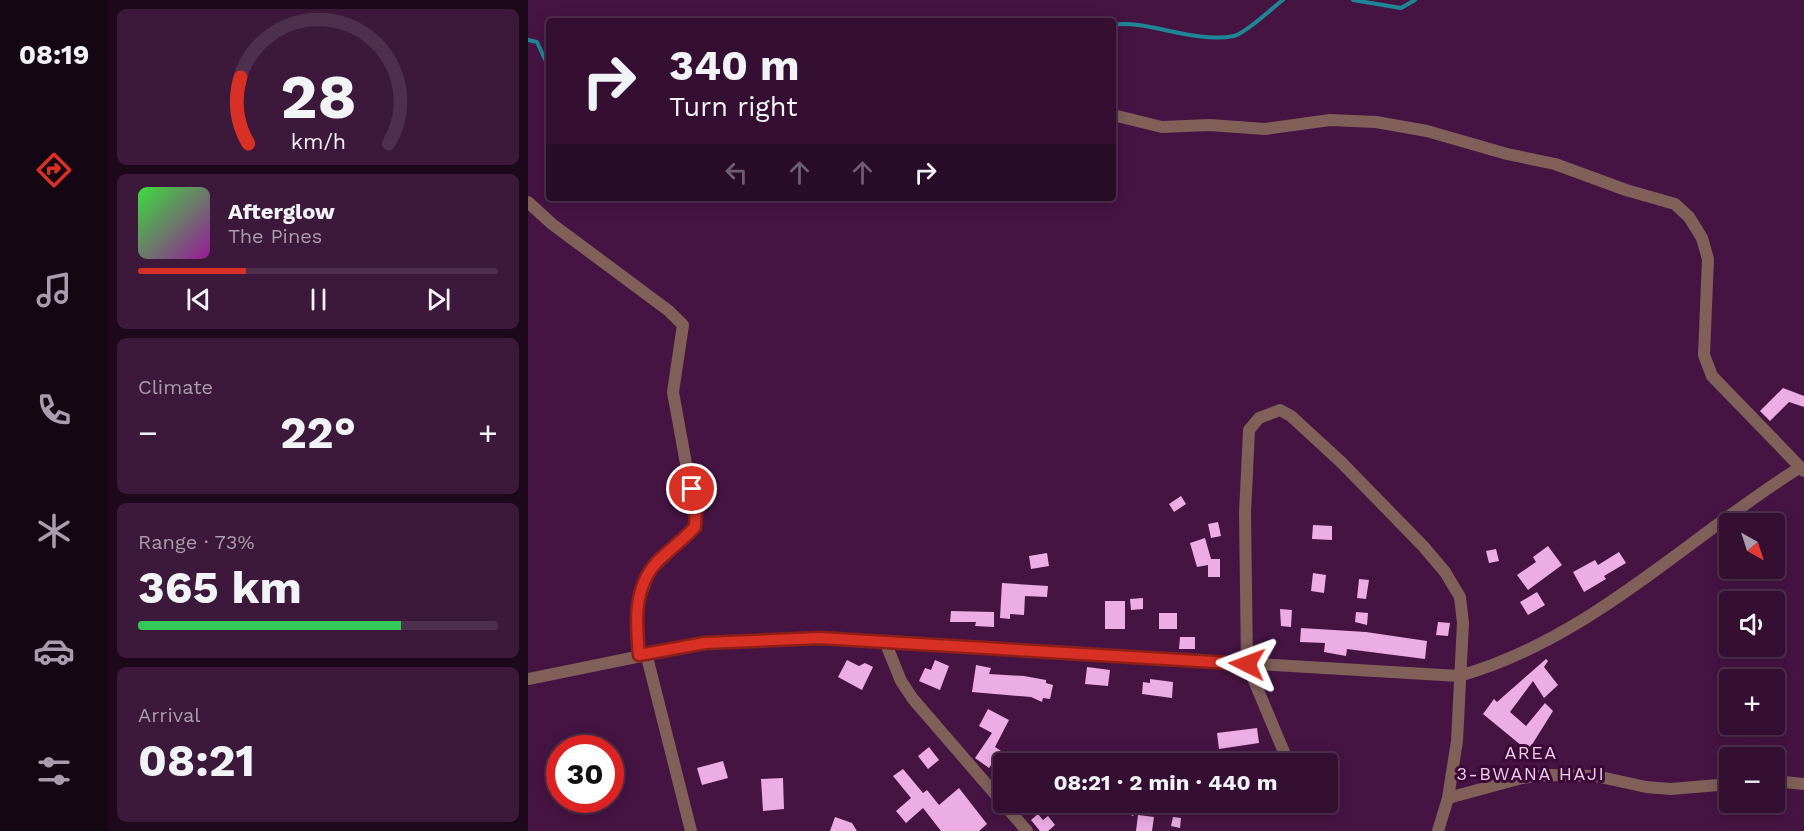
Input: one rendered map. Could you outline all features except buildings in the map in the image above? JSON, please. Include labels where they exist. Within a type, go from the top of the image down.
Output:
[{"type":"street","points":[[528,679],[705,643],[820,638],[885,644],[1459,676],[1521,653],[1620,597],[1802,469],[1712,376],[1704,355],[1708,259],[1702,238],[1689,217],[1675,204],[1626,190],[1555,164],[1507,154],[1427,131],[1376,122],[1330,120],[1265,129],[1210,125],[1162,127],[1116,116]]},
{"type":"street","points":[[528,202],[552,224],[669,311],[683,325],[674,392],[696,519],[695,527],[649,572],[636,610],[643,654],[691,831]]},
{"type":"street","points":[[1284,753],[1247,664],[1245,513],[1250,430],[1259,418],[1280,410],[1291,416],[1341,462],[1423,546],[1445,572],[1460,597],[1462,609],[1457,741],[1448,798],[1438,831]]},
{"type":"street","points":[[885,644],[901,681],[913,699],[1027,831]]},
{"type":"street","points":[[1448,798],[1522,778],[1548,775],[1596,776],[1646,787],[1671,789],[1719,785]]},
{"type":"street","points":[[1785,782],[1804,784]]},
{"type":"waterway","points":[[1116,25],[1140,25],[1203,37],[1234,36],[1283,0]]},
{"type":"waterway","points":[[1353,0],[1401,8],[1415,0]]},
{"type":"waterway","points":[[528,40],[537,42],[546,62]]},
{"type":"district","name":"AREA 3-BWANA HAJI","points":[[1531,762]]},
{"type":"route","points":[[692,489],[696,508],[695,527],[649,572],[641,592],[636,610],[639,655],[705,643],[820,638],[885,644],[1247,664]]}]
